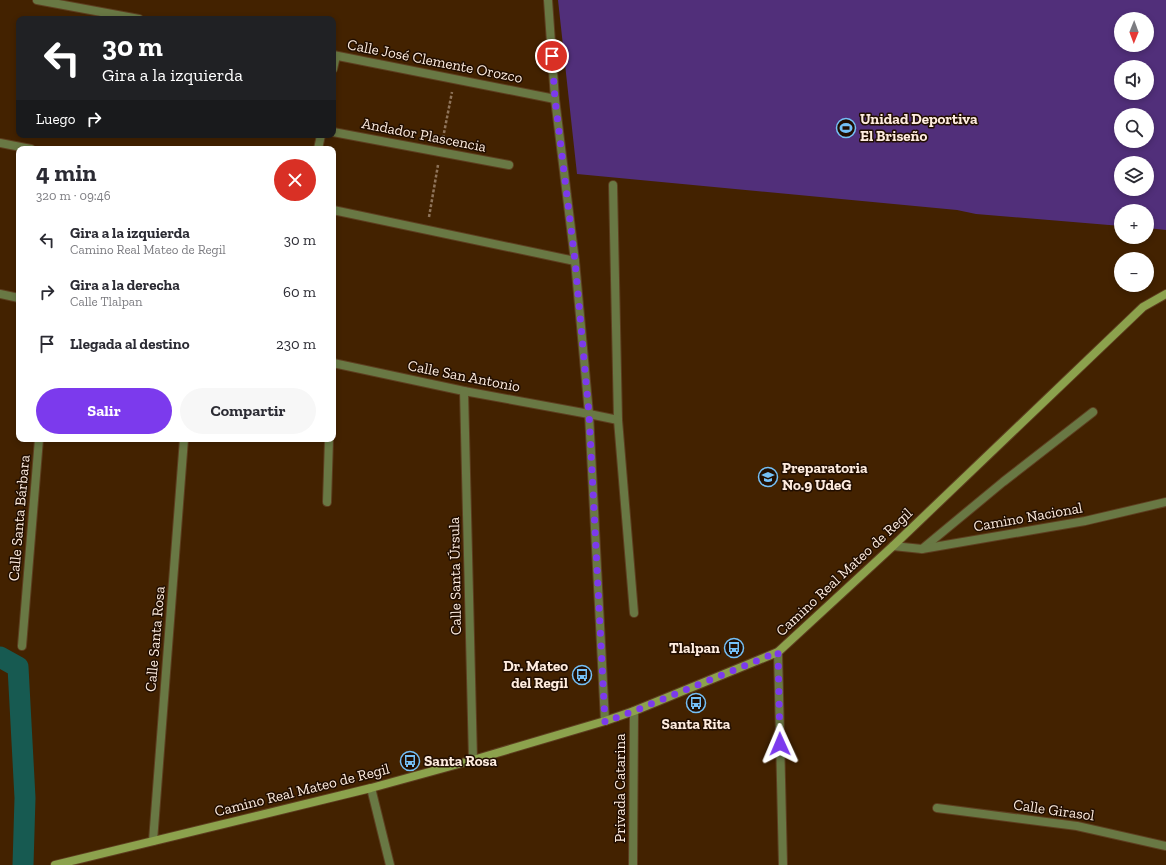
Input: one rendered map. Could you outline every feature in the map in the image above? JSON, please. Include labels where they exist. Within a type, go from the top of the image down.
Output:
[{"type":"street","points":[[37,0],[123,16]]},
{"type":"street","points":[[548,0],[555,99],[575,261],[589,414],[605,722]]},
{"type":"street","name":"Calle José Clemente Orozco","points":[[336,55],[555,99]]},
{"type":"street","name":"Andador Plascencia","points":[[336,133],[509,165]]},
{"type":"street","points":[[0,143],[16,146]]},
{"type":"street","points":[[612,185],[618,420],[634,613]]},
{"type":"street","points":[[336,211],[575,261]]},
{"type":"street","points":[[0,294],[16,297]]},
{"type":"street","name":"Camino Real Mateo de Regil","points":[[55,865],[371,788],[605,722],[778,652],[893,546],[1143,307],[1166,294]]},
{"type":"street","name":"Calle San Antonio","points":[[336,364],[464,391],[618,420]]},
{"type":"street","name":"Calle Santa Úrsula","points":[[464,391],[473,760]]},
{"type":"street","points":[[922,549],[1003,482],[1093,412]]},
{"type":"street","name":"Calle Santa Bárbara","points":[[22,646],[39,442]]},
{"type":"street","name":"Calle Santa Rosa","points":[[153,840],[184,442]]},
{"type":"street","points":[[328,502],[329,442]]},
{"type":"street","name":"Camino Nacional","points":[[893,546],[922,549],[1085,521],[1166,502]]},
{"type":"street","points":[[778,652],[783,865]]},
{"type":"street","name":"Privada Catarina","points":[[633,865],[634,711]]},
{"type":"street","points":[[371,788],[390,865]]},
{"type":"street","name":"Calle Girasol","points":[[937,808],[1077,826],[1166,846]]},
{"type":"shaded area","name":"Unidad Deportiva El Briseño","points":[[558,0],[1166,0],[1166,230],[1154,229],[1154,204],[1114,204],[1114,225],[976,214],[957,210],[577,174]]},
{"type":"waterway","points":[[0,657],[18,667],[25,798],[23,865]]},
{"type":"place","name":"Unidad Deportiva El Briseño","points":[[846,128]]},
{"type":"place","name":"Preparatoria No.9 UdeG","points":[[768,477]]},
{"type":"place","name":"Tlalpan","points":[[734,648]]},
{"type":"place","name":"Dr. Mateo del Regil","points":[[582,675]]},
{"type":"place","name":"Santa Rita","points":[[696,703]]},
{"type":"place","name":"Santa Rosa","points":[[410,761]]},
{"type":"route","points":[[552,56],[555,99],[575,261],[589,414],[605,722],[778,652],[780,744]]}]
